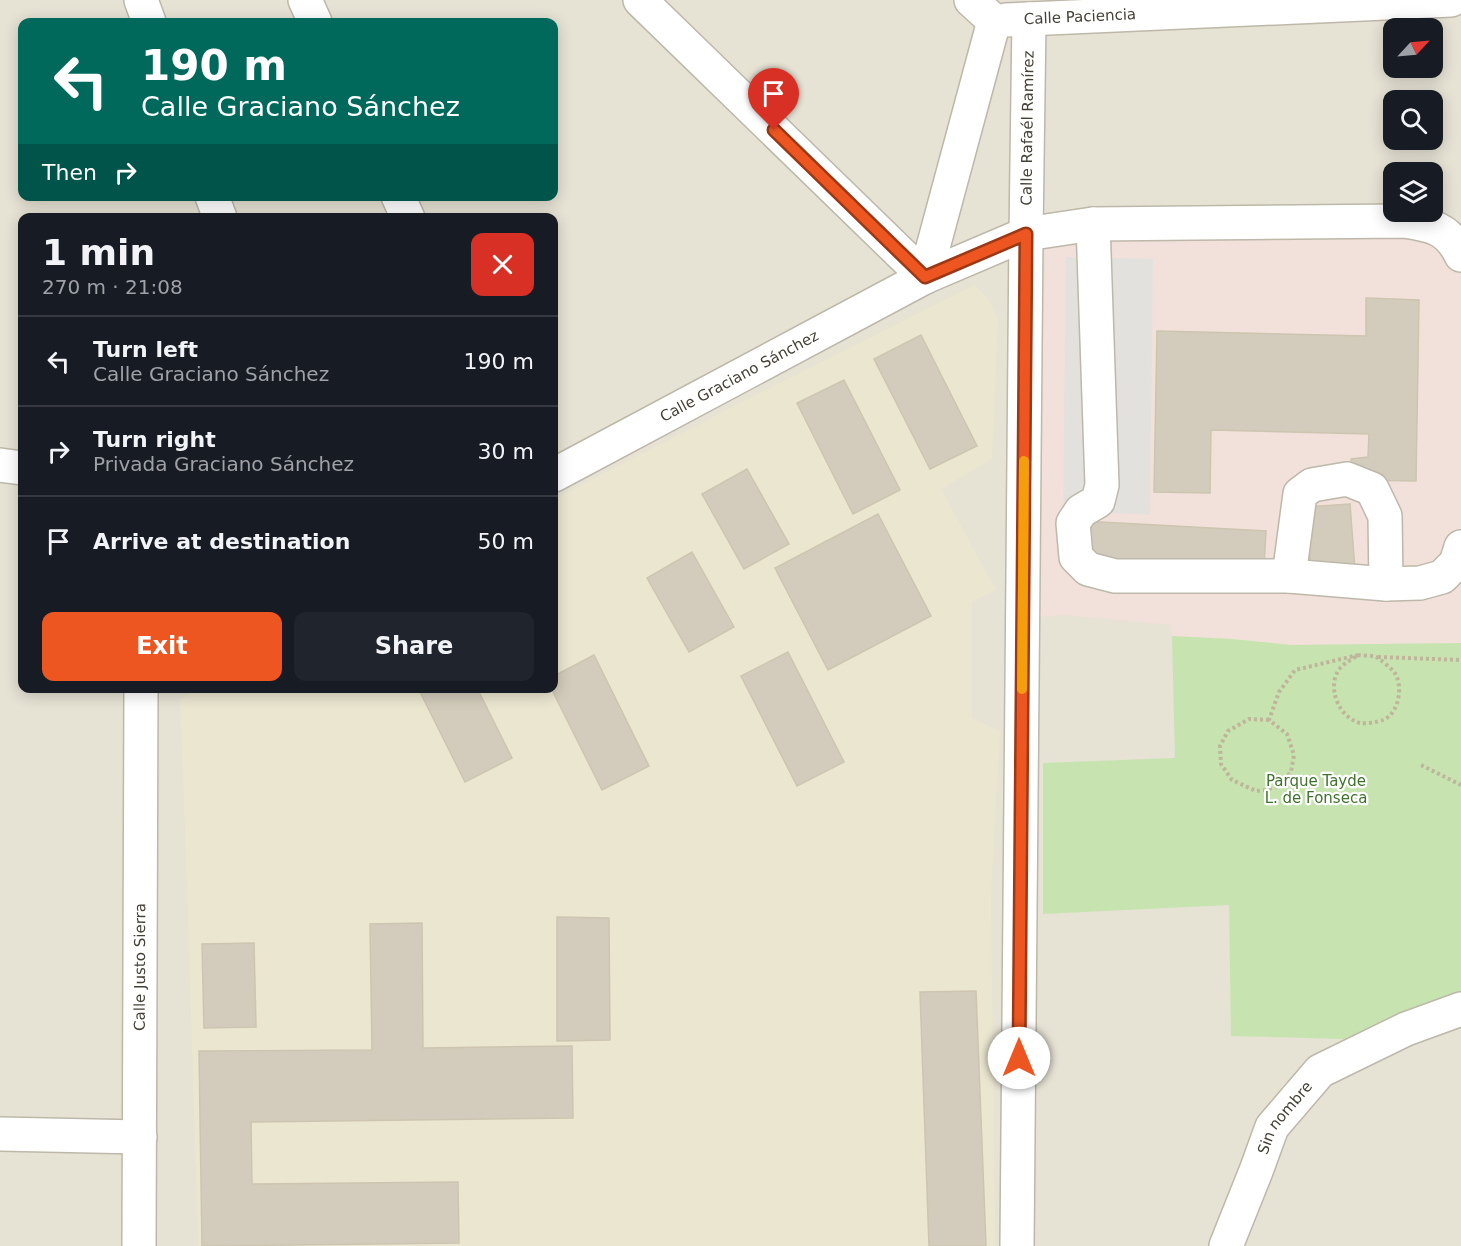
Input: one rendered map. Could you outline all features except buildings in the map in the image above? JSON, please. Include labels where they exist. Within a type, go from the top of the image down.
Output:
[{"type":"street","points":[[141,0],[148,18]]},
{"type":"street","points":[[305,0],[313,18]]},
{"type":"street","points":[[640,0],[925,277]]},
{"type":"street","name":"Calle Paciencia","points":[[982,10],[1029,19],[1451,0]]},
{"type":"street","points":[[925,277],[982,10]]},
{"type":"street","name":"Calle Rafaél Ramírez","points":[[1017,1246],[1029,19]]},
{"type":"street","name":"Calle Graciano Sánchez","points":[[558,473],[925,277],[1026,234],[1093,225],[1403,221],[1431,225],[1448,236],[1461,255]]},
{"type":"street","points":[[1093,225],[1102,485],[1098,501],[1081,511],[1073,523],[1076,557],[1088,569],[1115,576],[1289,576],[1386,584],[1420,583],[1442,577],[1456,563],[1461,547]]},
{"type":"street","points":[[0,465],[18,467]]},
{"type":"street","points":[[1289,576],[1299,494],[1312,485],[1347,479],[1372,489],[1385,516],[1386,584]]},
{"type":"street","name":"Calle Justo Sierra","points":[[139,1246],[141,693]]},
{"type":"street","name":"Sin nombre","points":[[1226,1246],[1272,1126],[1320,1071],[1406,1029],[1461,1009]]},
{"type":"street","points":[[0,1134],[140,1137]]},
{"type":"path","points":[[1358,655],[1341,667],[1334,681],[1334,695],[1348,716],[1360,723],[1384,720],[1398,705],[1399,688],[1395,672],[1376,657]]},
{"type":"path","points":[[1269,720],[1279,692],[1294,670],[1358,655],[1461,660]]},
{"type":"path","points":[[1249,719],[1269,720],[1287,734],[1294,755],[1291,772],[1277,786],[1256,791],[1232,780],[1221,764],[1220,746],[1228,731],[1249,719]]},
{"type":"path","points":[[1421,765],[1461,785]]},
{"type":"shaded area","points":[[0,0],[1461,0],[1461,1246],[0,1246]]},
{"type":"shaded area","points":[[1045,225],[1461,236],[1461,643],[1291,645],[1172,636],[1171,625],[1063,615],[1040,617]]},
{"type":"shaded area","points":[[1066,257],[1153,259],[1150,515],[1081,511],[1063,513]]},
{"type":"shaded area","points":[[975,285],[990,301],[998,319],[992,459],[941,489],[996,590],[972,602],[972,718],[1000,731],[991,895],[995,1246],[198,1246],[180,699],[191,693],[558,693],[558,497]]},
{"type":"green space","name":"Parque Tayde L. de Fonseca","points":[[1172,636],[1291,645],[1461,643],[1461,995],[1344,1039],[1231,1036],[1229,905],[1043,914],[1043,763],[1175,758]]},
{"type":"slow traffic","points":[[1022,689],[1024,461]]},
{"type":"route","points":[[774,130],[925,277],[1026,234],[1019,1058]]}]
